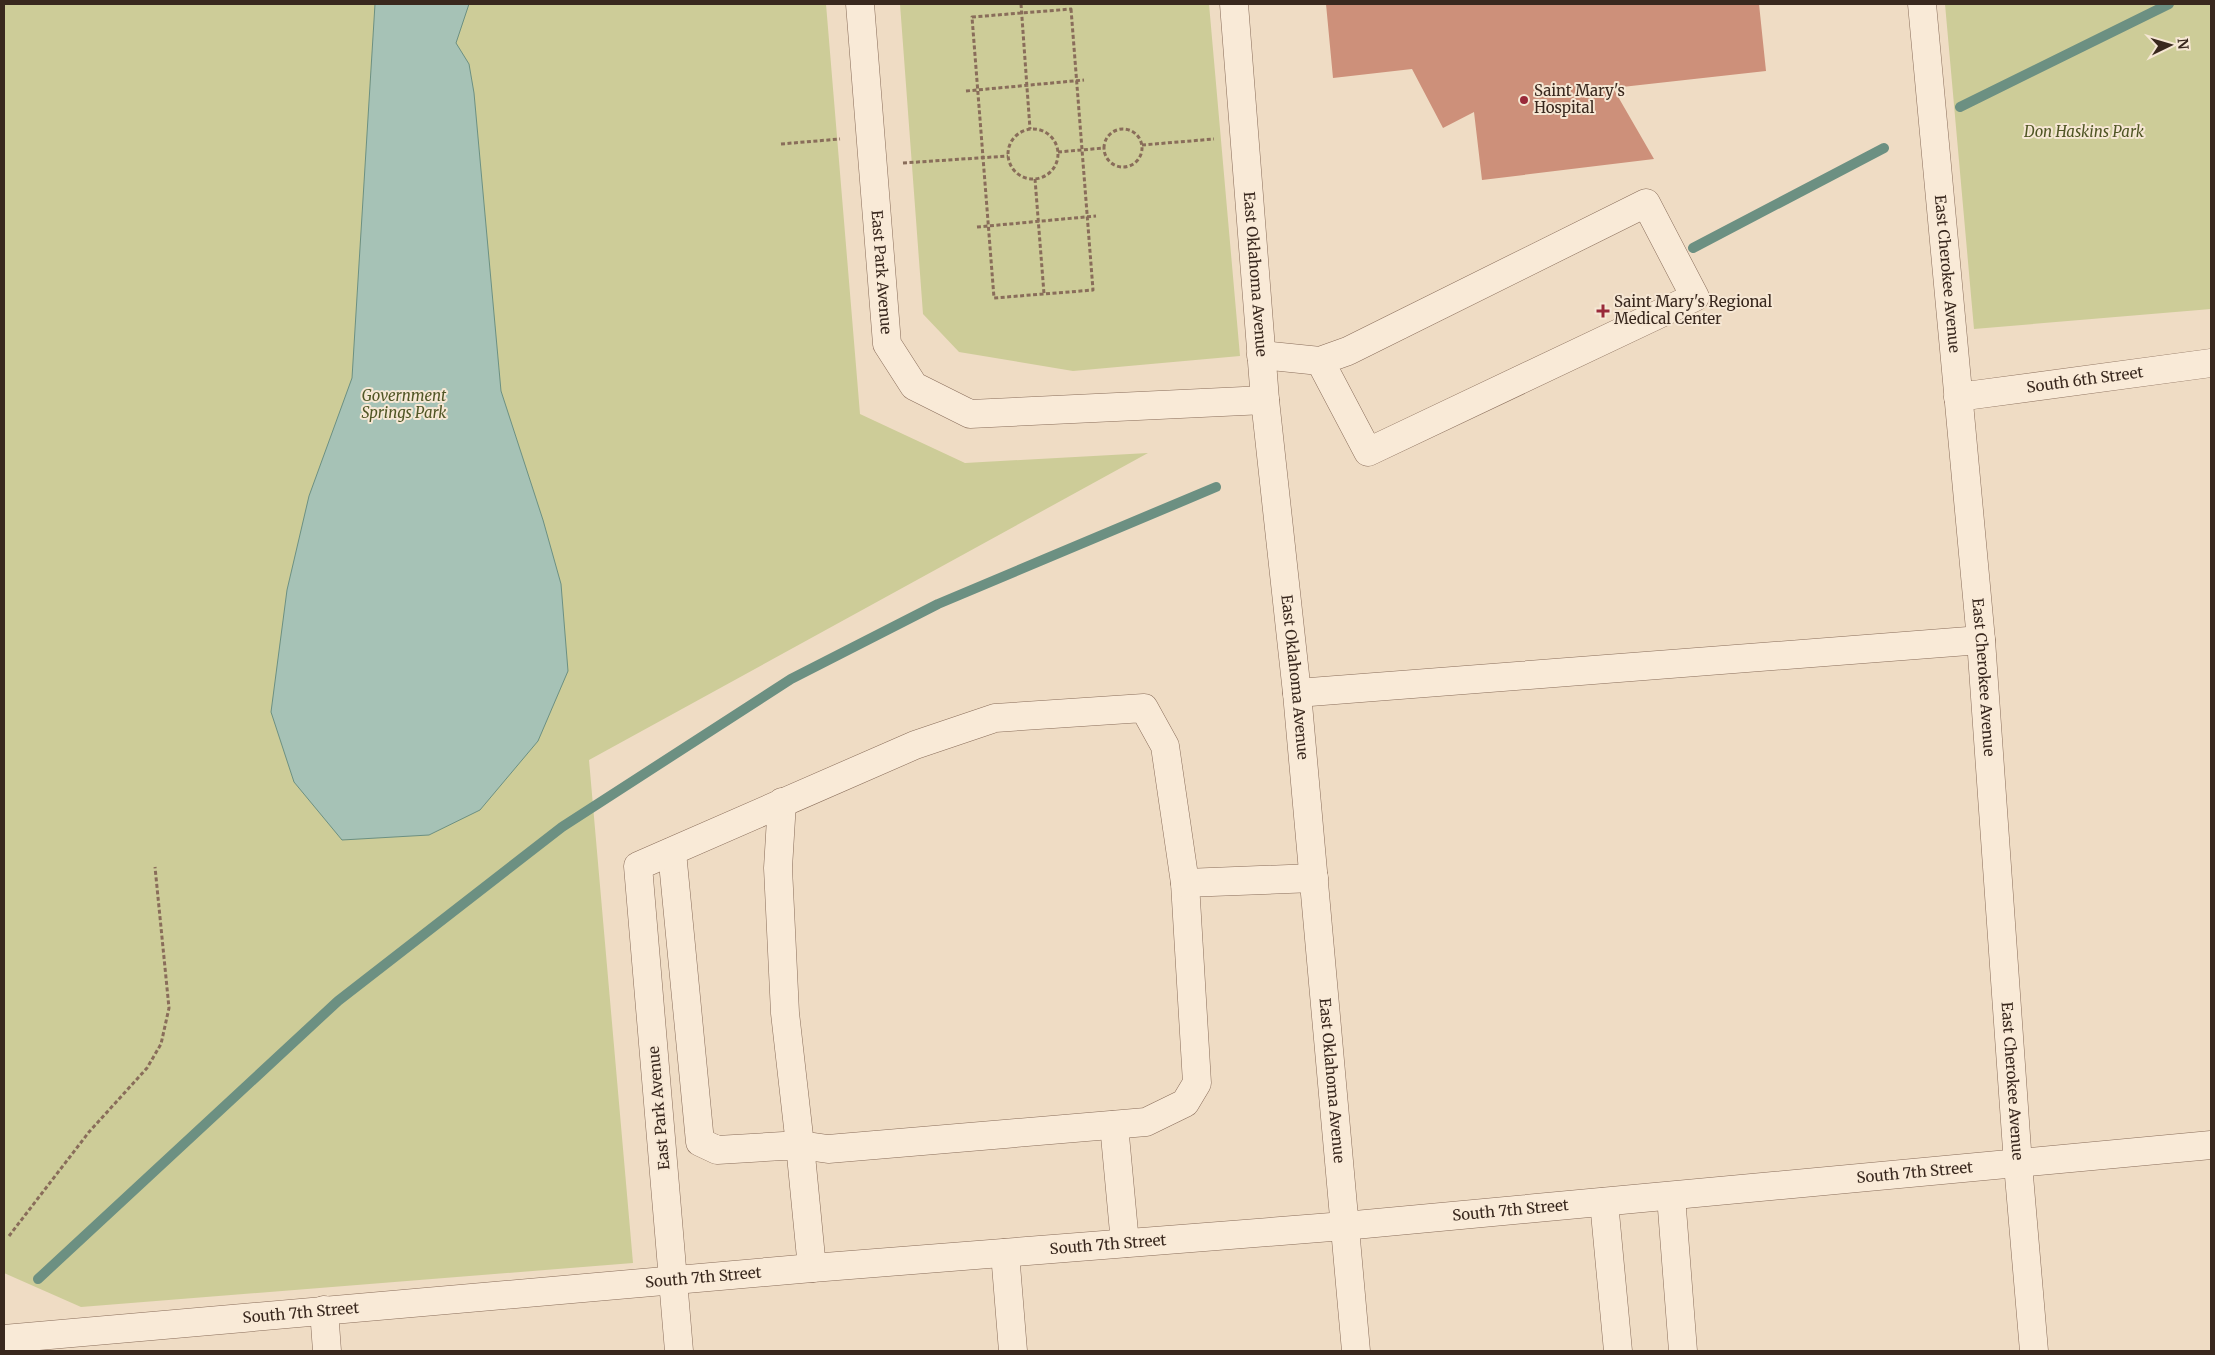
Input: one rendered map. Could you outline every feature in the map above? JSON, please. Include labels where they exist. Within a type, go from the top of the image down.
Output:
[{"type":"street","name":"East Park Avenue","points":[[860,4],[887,344],[914,386],[970,414],[1265,400]]},
{"type":"street","name":"East Oklahoma Avenue","points":[[1234,4],[1265,400],[1297,693],[1356,1351]]},
{"type":"street","name":"East Cherokee Avenue","points":[[1922,4],[1980,640],[2018,1164],[2034,1351]]},
{"type":"street","points":[[1262,356],[1320,361],[1348,351],[1646,203],[1696,296],[1368,452],[1320,361]]},
{"type":"street","name":"South 6th Street","points":[[1958,397],[2211,363]]},
{"type":"street","points":[[1297,693],[1980,640]]},
{"type":"street","points":[[1144,708],[1165,746],[1185,883],[1197,1083],[1185,1103],[1146,1122],[828,1149],[800,1145],[716,1150],[700,1142],[672,852],[782,802],[915,745],[995,718],[1144,708]]},
{"type":"street","points":[[782,802],[778,868],[785,1013],[812,1268]]},
{"type":"street","name":"East Park Avenue","points":[[672,852],[638,866],[679,1351]]},
{"type":"street","points":[[1185,883],[1314,878]]},
{"type":"street","points":[[1114,1125],[1125,1243]]},
{"type":"street","name":"South 7th Street","points":[[4,1339],[812,1268],[1344,1226],[2211,1145]]},
{"type":"street","points":[[1671,1196],[1683,1351]]},
{"type":"street","points":[[1604,1202],[1618,1351]]},
{"type":"street","points":[[1005,1253],[1013,1351]]},
{"type":"street","points":[[324,1310],[327,1351]]},
{"type":"path","points":[[1021,4],[1030,128]]},
{"type":"path","points":[[1071,9],[1093,290],[994,298],[972,17],[1021,13],[1071,9]]},
{"type":"path","points":[[966,91],[1084,80]]},
{"type":"path","points":[[1030,128],[1045,132],[1051,136],[1056,143],[1058,152],[1058,160],[1054,167],[1040,178],[1035,179],[1024,178],[1016,173],[1011,166],[1007,150],[1015,136],[1030,128]]},
{"type":"path","points":[[1120,128],[1132,130],[1140,139],[1142,145],[1142,152],[1139,158],[1129,166],[1122,167],[1110,162],[1104,148],[1110,134],[1120,128]]},
{"type":"path","points":[[781,144],[870,137]]},
{"type":"path","points":[[1142,145],[1244,137]]},
{"type":"path","points":[[1058,152],[1104,148]]},
{"type":"path","points":[[873,165],[1008,156]]},
{"type":"path","points":[[1035,179],[1044,294]]},
{"type":"path","points":[[978,227],[1096,216]]},
{"type":"path","points":[[9,1236],[89,1132],[147,1068],[161,1044],[169,1008],[155,868]]},
{"type":"green space","name":"Government Springs Park","points":[[4,4],[826,4],[860,414],[965,463],[1148,453],[589,760],[633,1263],[81,1307],[4,1273]]},
{"type":"green space","points":[[900,4],[1209,4],[1240,356],[1073,371],[959,352],[923,314]]},
{"type":"green space","name":"Don Haskins Park","points":[[1945,4],[2211,4],[2211,309],[1974,329]]},
{"type":"shaded area","points":[[375,4],[469,4],[456,43],[469,64],[474,93],[501,391],[543,520],[561,584],[568,671],[538,741],[480,810],[429,835],[342,840],[294,782],[271,712],[287,590],[309,496],[352,378]]},
{"type":"building","name":"Saint Mary's Hospital","points":[[1326,4],[1759,4],[1766,71],[1613,88],[1654,159],[1482,180],[1474,112],[1443,128],[1412,69],[1333,78]]},
{"type":"waterway","points":[[1960,107],[2169,4]]},
{"type":"waterway","points":[[1693,248],[1884,148]]},
{"type":"waterway","points":[[38,1279],[338,1001],[562,827],[791,679],[938,604],[1216,487]]},
{"type":"place","name":"Saint Mary's Hospital","points":[[1524,100]]},
{"type":"place","name":"Saint Mary's Regional Medical Center","points":[[1603,311]]}]
